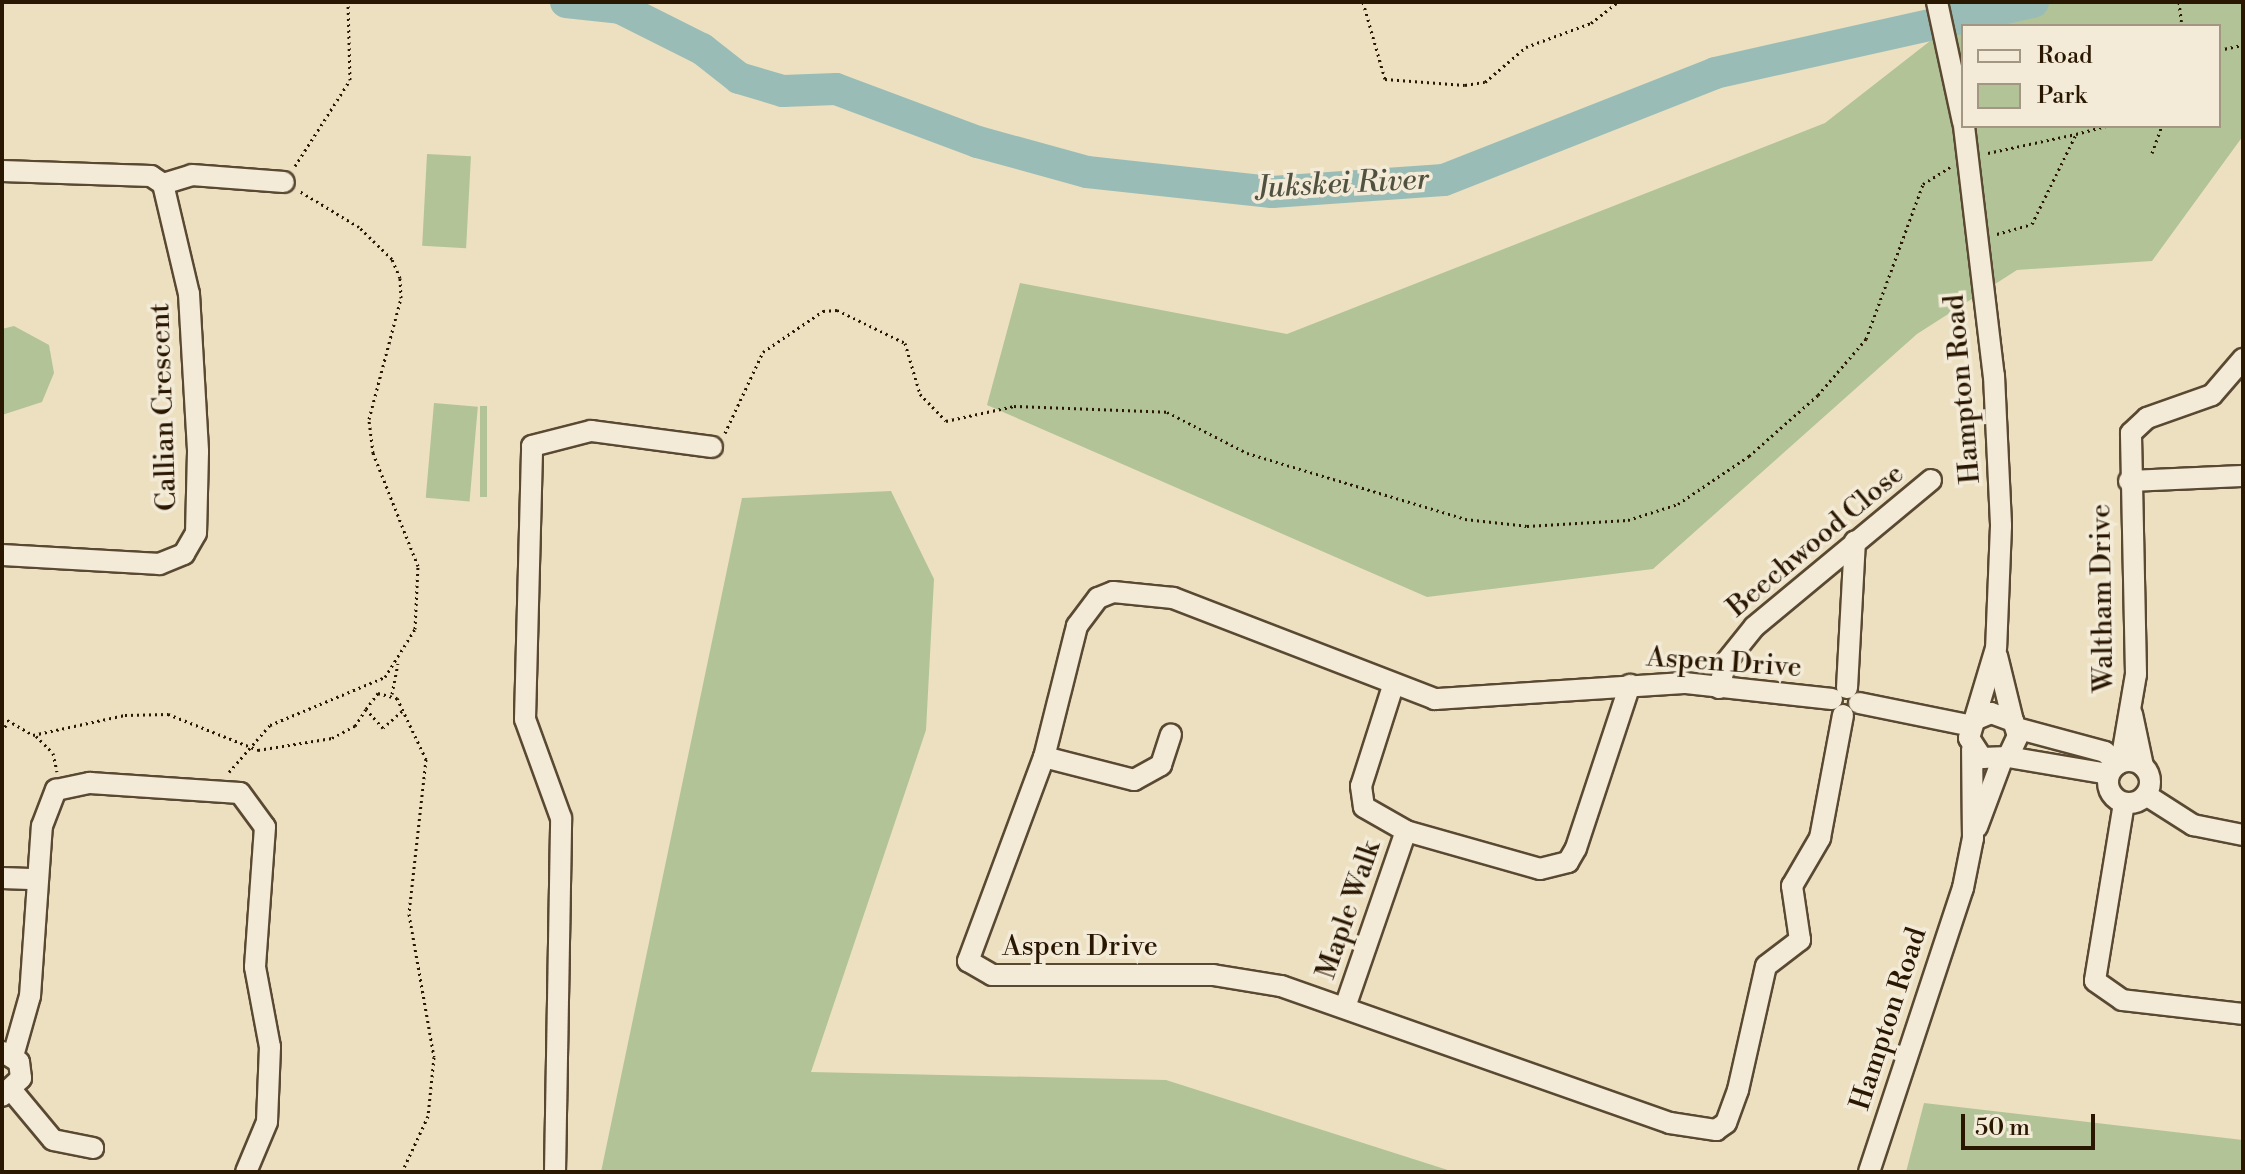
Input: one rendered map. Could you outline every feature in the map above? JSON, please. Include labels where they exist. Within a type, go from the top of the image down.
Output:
[{"type":"street","name":"Hampton Road","points":[[1937,2],[1961,113]]},
{"type":"street","name":"Hampton Road","points":[[1869,1172],[1973,838],[2005,758],[2014,725],[1996,648],[1998,440],[1970,159],[1964,128]]},
{"type":"street","points":[[2,171],[157,180],[192,175],[284,182]]},
{"type":"street","name":"Callian Crescent","points":[[2,555],[159,564],[192,548],[198,512],[193,344],[157,180]]},
{"type":"street","name":"Waltham Drive","points":[[2143,766],[2132,714],[2128,445],[2136,425],[2212,395],[2243,360]]},
{"type":"street","points":[[555,1172],[561,818],[525,719],[532,446],[591,431],[712,447]]},
{"type":"street","name":"Waltham Drive","points":[[2129,481],[2243,476]]},
{"type":"street","name":"Beechwood Close","points":[[1719,688],[1747,635],[1931,480]]},
{"type":"street","name":"Aspen Drive","points":[[1855,541],[1845,701],[1820,838],[1792,886],[1800,940],[1766,966],[1738,1090],[1726,1123],[1716,1130],[1670,1123],[1345,1007],[1213,975],[992,975],[972,969],[968,953],[1044,757],[1077,626],[1098,598],[1113,592],[1173,598],[1393,686],[1454,701],[1630,685],[1719,688],[1845,701],[1974,722]]},
{"type":"street","name":"Hampton Road","points":[[1973,838],[1974,722],[1996,648]]},
{"type":"street","points":[[1393,686],[1360,798],[1373,816],[1406,831],[1525,867],[1568,862],[1630,685]]},
{"type":"street","points":[[1974,722],[1991,713],[2014,725],[2099,750],[2116,767]]},
{"type":"street","name":"Waltham Drive","points":[[2116,767],[2119,744],[2132,714]]},
{"type":"street","points":[[1044,757],[1134,780],[1161,765],[1171,735]]},
{"type":"street","points":[[1972,749],[2005,758],[2116,767],[2143,766],[2150,777],[2146,795]]},
{"type":"street","points":[[2116,767],[2112,795],[2124,803]]},
{"type":"street","points":[[93,1148],[53,1140],[8,1094],[21,1070],[8,1054],[30,996],[42,826],[56,790],[90,783],[214,788],[249,798],[265,827],[255,967],[270,1024],[267,1122],[246,1172]]},
{"type":"street","points":[[2124,803],[2146,795]]},
{"type":"street","points":[[2146,795],[2193,825],[2243,835]]},
{"type":"street","points":[[2124,803],[2095,981],[2122,1000],[2243,1014]]},
{"type":"street","name":"Maple Walk","points":[[1345,1007],[1406,831]]},
{"type":"street","points":[[2,878],[37,879]]},
{"type":"path","points":[[348,2],[350,80],[284,182],[359,227],[392,259],[400,278],[401,298],[369,419],[373,453],[418,566],[415,629],[398,664],[392,694],[426,759],[409,914],[434,1057],[428,1116],[402,1172]]},
{"type":"path","points":[[1363,2],[1385,79],[1465,85],[1485,82],[1526,47],[1591,23],[1618,2]]},
{"type":"path","points":[[2179,4],[2182,24]]},
{"type":"path","points":[[2221,50],[2243,45]]},
{"type":"path","points":[[712,447],[763,352],[823,311],[837,310],[905,343],[920,394],[946,421],[1014,406],[1167,412],[1247,453],[1465,519],[1527,526],[1628,520],[1678,504],[1749,456],[1818,395],[1866,339],[1923,184],[1970,159],[2098,128]]},
{"type":"path","points":[[2152,153],[2161,128]]},
{"type":"path","points":[[1977,236],[2032,224],[2076,134]]},
{"type":"path","points":[[214,788],[252,749],[270,725],[365,691],[398,664]]},
{"type":"path","points":[[33,735],[125,715],[168,714],[252,749],[332,738],[355,726],[371,696],[392,694]]},
{"type":"path","points":[[366,709],[383,728],[402,711]]},
{"type":"path","points":[[2,717],[6,725],[33,735],[53,753],[56,790]]},
{"type":"path","points":[[2,732],[6,725]]},
{"type":"green space","points":[[1980,2],[2243,2],[2243,136],[2152,261],[2017,270],[1917,334],[1653,569],[1427,597],[987,405],[1020,283],[1287,334],[1825,123]]},
{"type":"green space","points":[[427,154],[471,156],[466,248],[422,246]]},
{"type":"green space","points":[[14,326],[49,345],[54,373],[42,402],[2,415],[2,329]]},
{"type":"green space","points":[[434,403],[478,407],[470,501],[426,498]]},
{"type":"green space","points":[[480,406],[487,406],[487,497],[480,497]]},
{"type":"green space","points":[[891,491],[934,579],[926,730],[811,1072],[1166,1080],[1454,1172],[601,1172],[742,498]]},
{"type":"green space","points":[[1924,1103],[2243,1140],[2243,1172],[1906,1172]]},
{"type":"waterway","name":"Jukskei River","points":[[566,2],[620,8],[702,49],[739,78],[783,91],[836,89],[978,142],[1087,172],[1272,192],[1444,180],[1715,73],[2033,2]]}]
